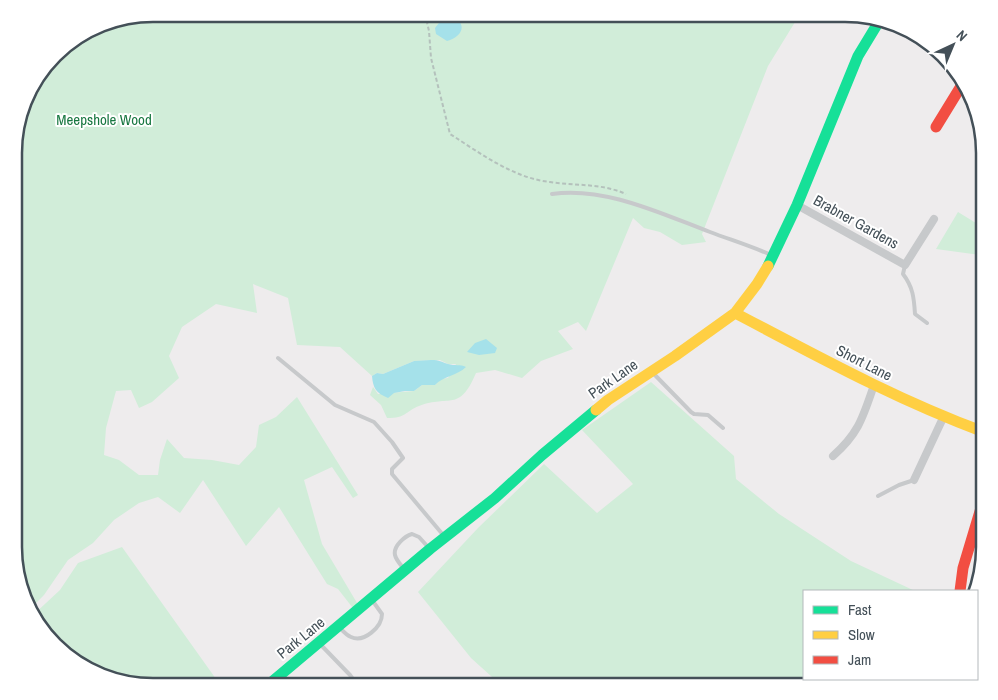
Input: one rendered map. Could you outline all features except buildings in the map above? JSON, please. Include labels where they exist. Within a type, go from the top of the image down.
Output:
[{"type":"street","name":"Park Lane","points":[[277,677],[430,549],[495,498],[578,424],[608,400],[735,313],[758,284],[774,256],[798,205],[858,56],[876,27]]},
{"type":"street","points":[[936,127],[959,90]]},
{"type":"street","name":"Brabner Gardens","points":[[798,205],[905,265],[934,219]]},
{"type":"street","name":"Short Lane","points":[[735,313],[874,385],[943,418],[975,429]]},
{"type":"street","points":[[834,456],[845,446],[860,425],[874,385]]},
{"type":"street","points":[[914,480],[943,418]]},
{"type":"street","points":[[960,590],[963,568],[975,528]]},
{"type":"lane","points":[[552,194],[580,192],[624,202],[690,223],[774,256]]},
{"type":"lane","points":[[905,265],[903,274],[912,287],[915,300],[915,314],[927,322]]},
{"type":"lane","points":[[278,358],[336,405],[364,417],[381,428],[402,458],[392,469],[392,474],[446,538]]},
{"type":"lane","points":[[651,371],[690,412],[708,415],[723,428]]},
{"type":"lane","points":[[878,496],[903,483],[914,480]]},
{"type":"lane","points":[[405,570],[396,558],[395,553],[397,546],[406,537],[412,534],[415,535],[430,549]]},
{"type":"lane","points":[[338,626],[348,636],[355,638],[367,635],[376,629],[382,621],[382,614],[371,599]]},
{"type":"lane","points":[[319,642],[352,677]]},
{"type":"path","points":[[427,23],[431,58],[450,134],[485,156],[528,177],[550,182],[595,185],[614,189],[629,195]]},
{"type":"green space","name":"Meepshole Wood","points":[[145,23],[794,23],[768,66],[702,234],[706,242],[682,245],[660,232],[644,228],[633,218],[586,331],[578,322],[558,331],[573,349],[541,361],[522,378],[495,370],[476,373],[470,385],[459,398],[419,406],[402,416],[387,418],[381,405],[370,395],[373,387],[378,394],[414,391],[422,385],[435,385],[440,379],[448,378],[456,364],[448,364],[440,360],[414,361],[383,374],[377,373],[372,376],[340,347],[297,345],[288,298],[253,284],[257,313],[216,304],[182,327],[169,356],[179,378],[152,402],[139,408],[131,390],[116,391],[106,428],[104,455],[119,460],[139,475],[158,475],[160,460],[167,439],[184,458],[212,460],[239,465],[256,447],[259,425],[276,417],[297,397],[358,495],[353,498],[332,467],[304,480],[322,544],[360,608],[356,612],[338,589],[327,584],[279,507],[246,546],[203,480],[180,513],[158,497],[139,503],[114,520],[93,543],[68,560],[44,595],[36,603],[27,580],[23,555],[22,154],[27,120],[32,103],[55,67],[67,55],[88,40],[111,29]]},
{"type":"green space","points":[[958,212],[975,222],[975,254],[936,249]]},
{"type":"green space","points":[[651,382],[734,456],[736,479],[779,514],[851,561],[913,590],[803,590],[803,678],[493,677],[471,658],[418,592],[478,528],[544,464],[597,513],[633,484],[582,430]]},
{"type":"green space","points":[[122,547],[215,677],[145,677],[128,675],[111,671],[74,650],[61,639],[39,609],[60,590],[78,563]]},
{"type":"water","points":[[439,23],[460,23],[462,27],[456,37],[447,41],[436,34],[435,28]]},
{"type":"water","points":[[486,339],[497,348],[495,353],[479,355],[467,352],[475,343]]},
{"type":"water","points":[[431,360],[466,367],[435,385],[422,385],[414,391],[394,393],[388,398],[374,387],[372,376],[377,373],[383,374],[414,361]]},
{"type":"traffic: fast","points":[[768,266],[797,205],[858,56],[876,27]]},
{"type":"traffic: fast","points":[[277,677],[430,549],[495,498],[542,455],[596,410]]},
{"type":"traffic: slow","points":[[596,410],[735,313],[768,266]]},
{"type":"traffic: slow","points":[[735,313],[889,392],[975,428]]},
{"type":"traffic: jam","points":[[936,127],[959,90]]},
{"type":"traffic: jam","points":[[960,590],[963,568],[975,528]]}]
